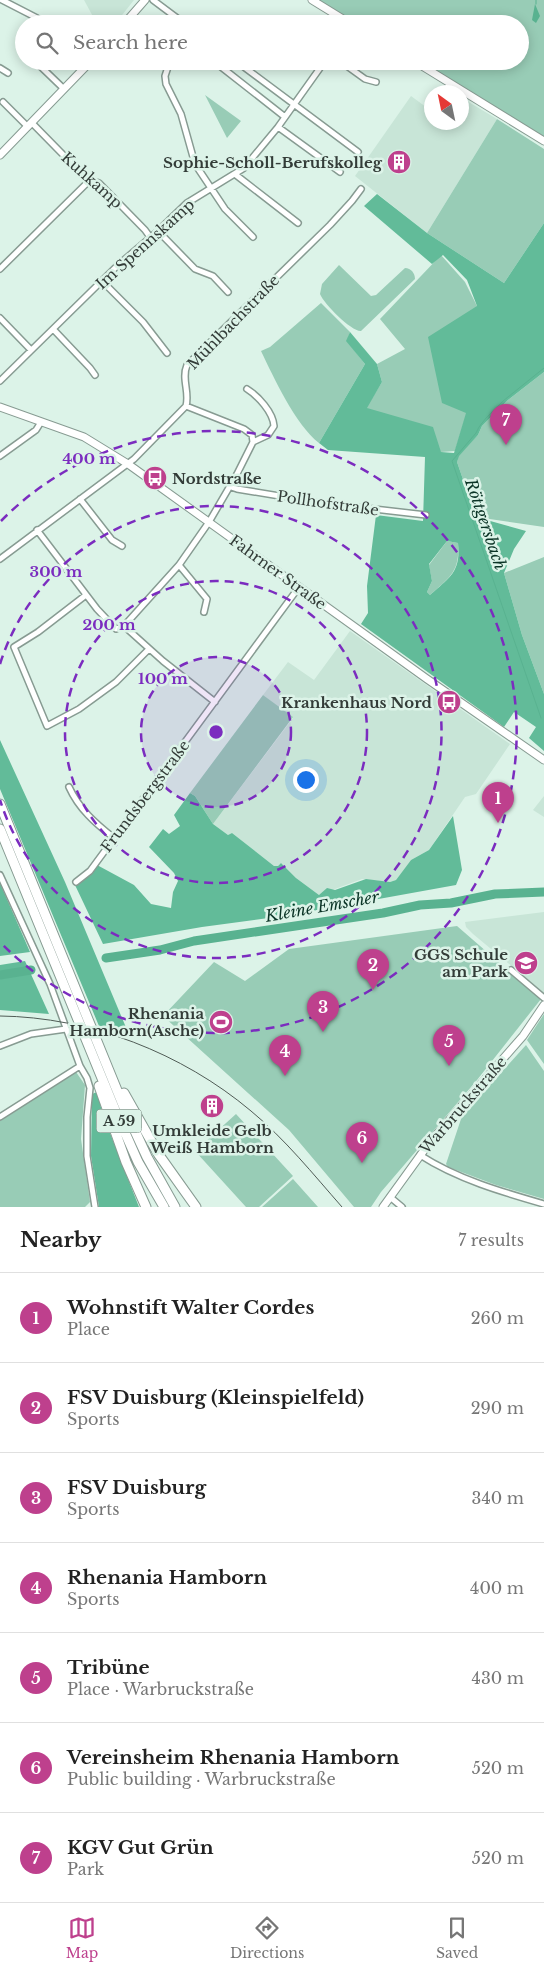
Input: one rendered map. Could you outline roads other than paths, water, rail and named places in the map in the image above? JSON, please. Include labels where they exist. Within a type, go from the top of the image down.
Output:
[{"type":"highway","name":"A 59","points":[[0,804],[136,1135],[170,1205]]},
{"type":"highway","name":"A 59","points":[[0,829],[127,1139],[157,1196],[170,1205]]},
{"type":"highway","points":[[87,1044],[117,1137],[146,1207]]},
{"type":"highway","points":[[99,1046],[159,1155],[196,1207]]},
{"type":"street","points":[[2,0],[31,15]]},
{"type":"street","points":[[132,15],[145,0]]},
{"type":"street","points":[[153,0],[173,15]]},
{"type":"street","points":[[312,0],[336,15]]},
{"type":"street","points":[[0,68],[8,73]]},
{"type":"street","points":[[44,70],[64,89]]},
{"type":"street","points":[[0,155],[82,70]]},
{"type":"street","points":[[166,70],[166,84],[181,114],[195,164],[225,210],[253,238]]},
{"type":"street","points":[[225,70],[285,117]]},
{"type":"street","points":[[248,70],[358,152]]},
{"type":"street","name":"Im Spennskamp","points":[[0,381],[102,281],[187,203],[236,174],[250,163],[319,70]]},
{"type":"street","points":[[352,70],[365,79],[376,82]]},
{"type":"street","points":[[429,70],[544,141]]},
{"type":"street","name":"Kuhkamp","points":[[3,102],[90,180],[99,183],[150,237]]},
{"type":"street","points":[[278,127],[340,172]]},
{"type":"street","points":[[236,174],[298,223]]},
{"type":"street","points":[[0,269],[90,180]]},
{"type":"street","name":"Mühlbachstraße","points":[[186,406],[187,397],[184,374],[187,365],[335,220],[361,189]]},
{"type":"street","points":[[158,231],[195,269],[212,276],[228,292]]},
{"type":"street","points":[[102,281],[143,322],[166,353]]},
{"type":"street","points":[[0,318],[31,350]]},
{"type":"street","points":[[53,329],[95,375]]},
{"type":"street","points":[[38,530],[86,595],[116,629],[124,626],[179,566],[210,522],[231,487],[254,442],[268,435],[274,426],[274,421],[260,400],[247,389]]},
{"type":"street","points":[[0,559],[128,464],[186,406],[244,429],[252,435],[254,442]]},
{"type":"street","name":"Fahrner Straße","points":[[0,407],[84,436],[128,464],[486,721],[544,760]]},
{"type":"street","points":[[0,456],[36,430],[42,422]]},
{"type":"street","name":"Pollhofstraße","points":[[231,487],[237,490],[314,502],[426,516]]},
{"type":"street","points":[[80,499],[112,540],[122,546]]},
{"type":"street","points":[[179,566],[207,599],[204,612]]},
{"type":"street","name":"Frundsbergstraße","points":[[76,882],[90,871],[299,586]]},
{"type":"street","points":[[86,595],[38,632],[14,647],[47,726],[79,709],[116,682],[149,649]]},
{"type":"street","points":[[124,626],[149,649],[215,702]]},
{"type":"street","points":[[69,787],[75,801],[93,822],[114,838]]},
{"type":"street","points":[[0,875],[50,984],[90,1088],[87,1117],[88,1156],[95,1207]]},
{"type":"street","points":[[511,970],[544,998]]},
{"type":"street","name":"Warbruckstraße","points":[[384,1207],[420,1155],[450,1118],[523,1036],[544,1005]]},
{"type":"street","points":[[0,1046],[32,1034],[66,1029]]},
{"type":"street","points":[[0,1116],[80,1066]]},
{"type":"street","points":[[420,1155],[437,1166],[456,1174],[509,1194],[544,1204]]},
{"type":"street","points":[[390,1197],[402,1207]]},
{"type":"waterway","name":"Röttgersbach","points":[[541,718],[452,461],[486,418],[503,401],[544,368]]},
{"type":"waterway","name":"Kleine Emscher","points":[[106,958],[160,950],[194,941],[383,913],[420,905],[451,903],[495,894],[544,892]]},
{"type":"waterway","name":"Kleine Emscher","points":[[0,975],[31,970]]},
{"type":"railway","points":[[0,1016],[34,1018],[101,1031],[133,1042],[195,1072],[224,1090],[275,1133],[342,1207]]},
{"type":"place","name":"Sophie-Scholl-Berufskolleg","points":[[399,162]]},
{"type":"place","name":"KGV Gut Grün","points":[[506,445]]},
{"type":"place","name":"Nordstraße","points":[[155,478]]},
{"type":"place","name":"Krankenhaus Nord","points":[[449,702]]},
{"type":"place","name":"Wohnstift Walter Cordes","points":[[498,823]]},
{"type":"place","name":"GGS Schule am Park","points":[[526,963]]},
{"type":"place","name":"FSV Duisburg (Kleinspielfeld)","points":[[373,990]]},
{"type":"place","name":"Rhenania Hamborn(Asche)","points":[[221,1022]]},
{"type":"place","name":"FSV Duisburg","points":[[323,1032]]},
{"type":"place","name":"Tribüne","points":[[449,1066]]},
{"type":"place","name":"Rhenania Hamborn","points":[[285,1076]]},
{"type":"place","name":"Umkleide Gelb Weiß Hamborn","points":[[212,1106]]},
{"type":"place","name":"Vereinsheim Rhenania Hamborn","points":[[362,1163]]}]
